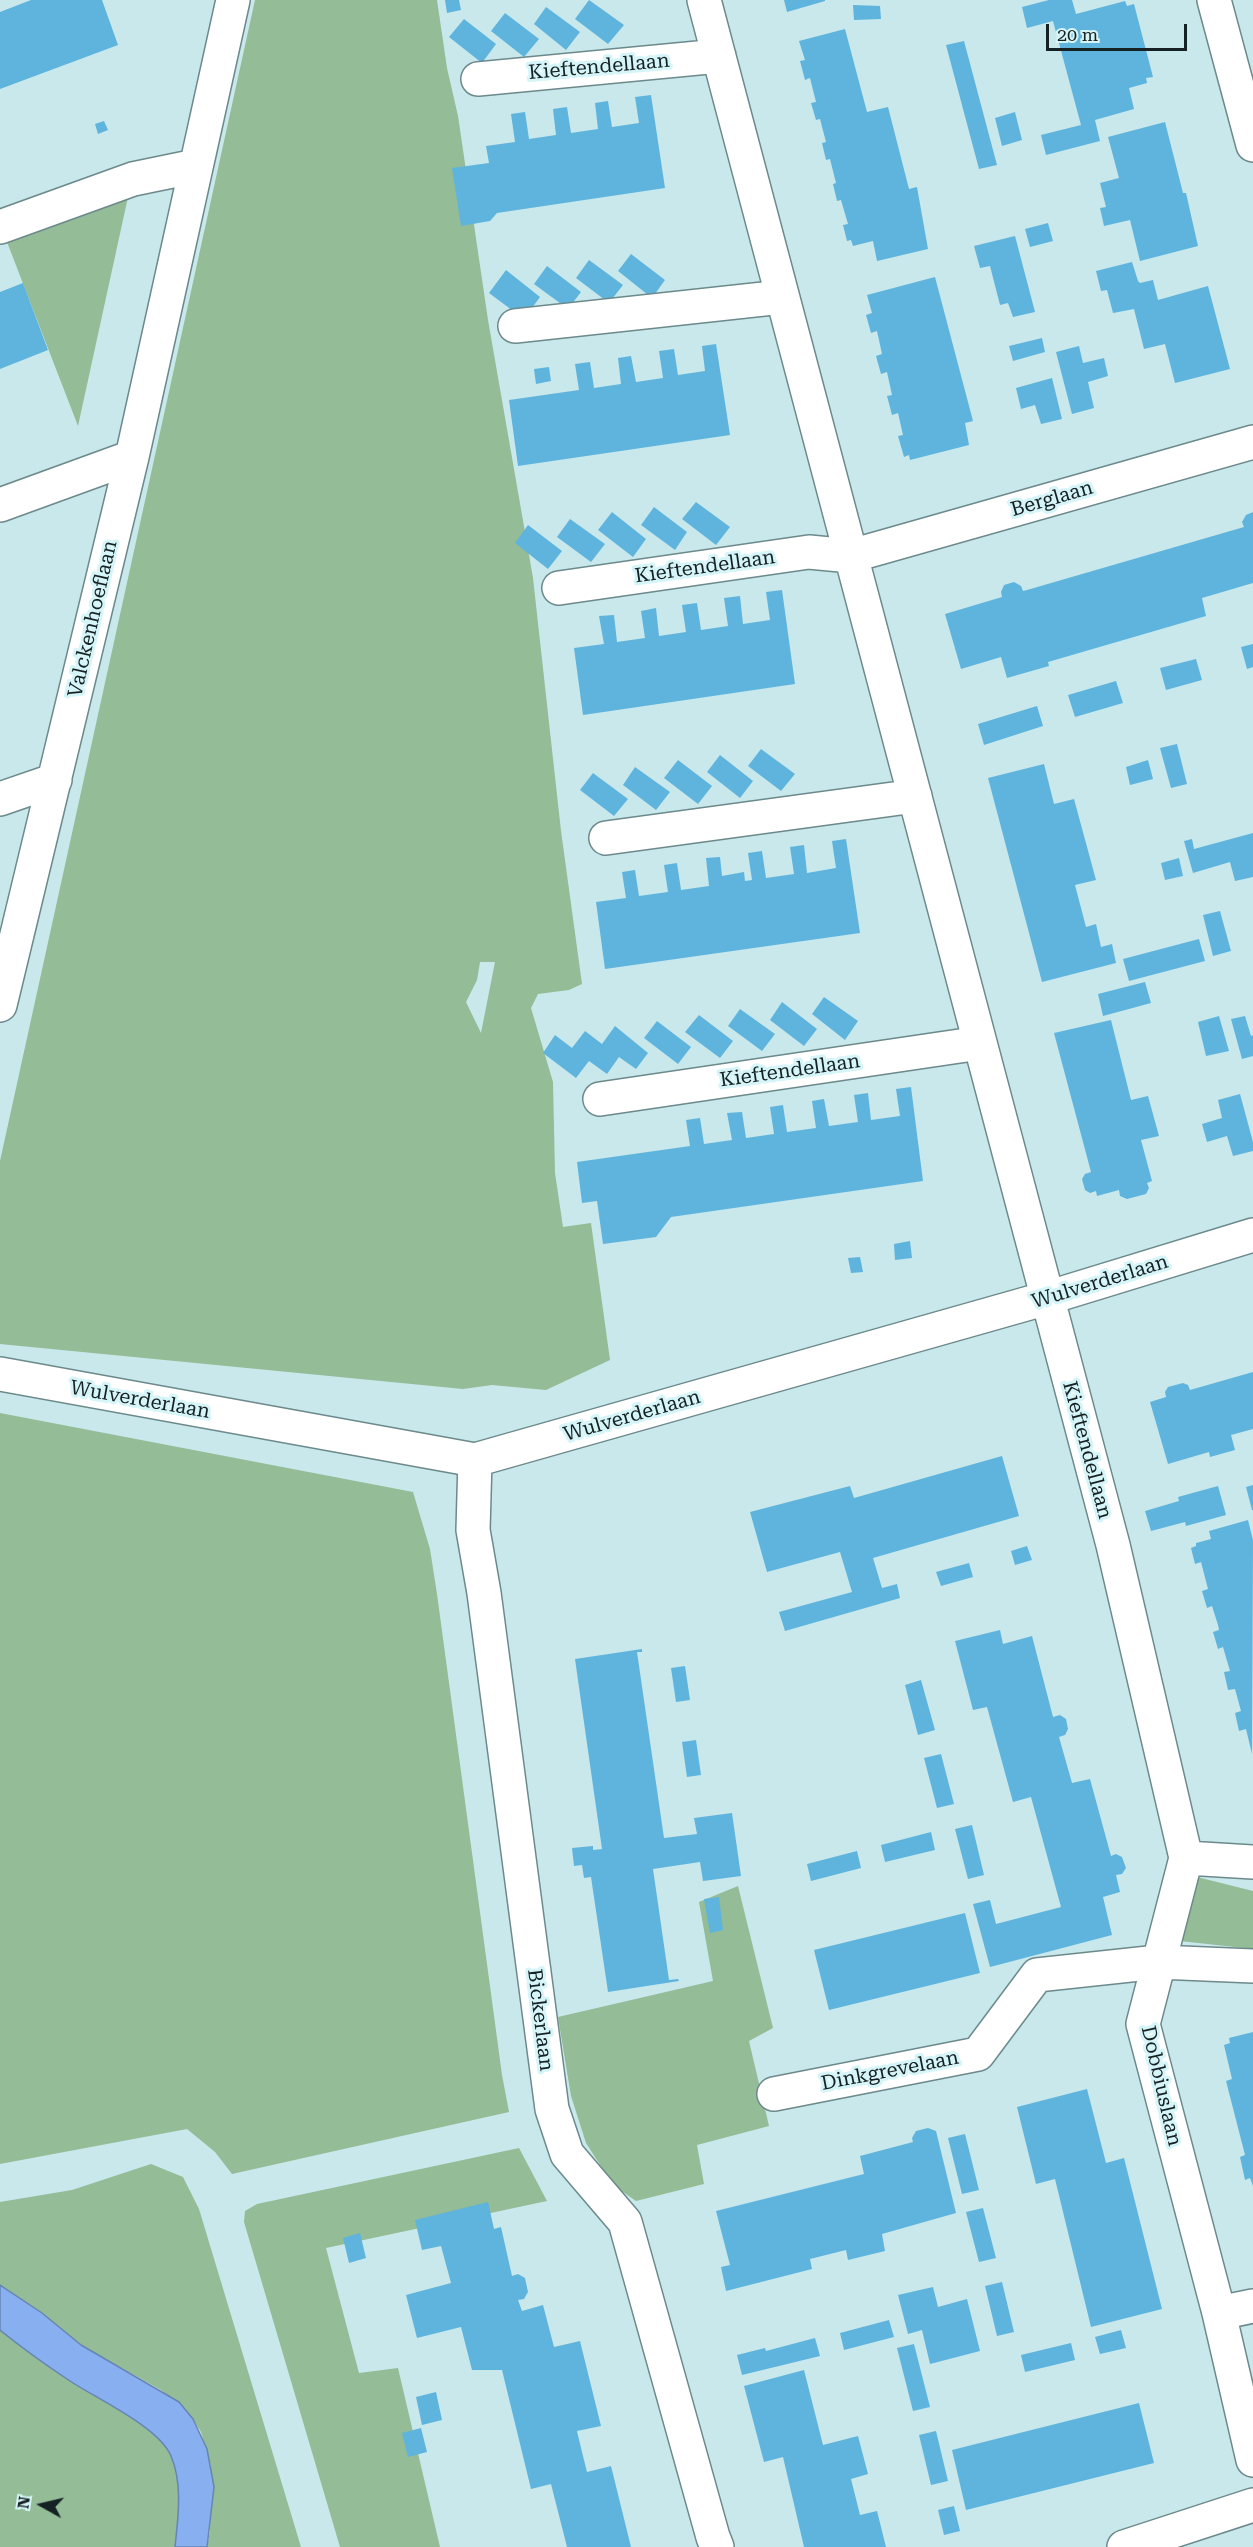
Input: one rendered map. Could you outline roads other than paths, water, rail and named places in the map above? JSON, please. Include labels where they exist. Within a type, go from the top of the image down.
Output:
[{"type":"street","name":"Valckenhoeflaan","points":[[0,1005],[132,457],[233,0]]},
{"type":"street","name":"Kieftendellaan","points":[[704,0],[1113,1545],[1186,1858]]},
{"type":"street","points":[[1214,0],[1253,145]]},
{"type":"street","name":"Kieftendellaan","points":[[478,79],[719,56]]},
{"type":"street","points":[[0,227],[133,179],[196,166]]},
{"type":"street","points":[[515,326],[782,297]]},
{"type":"street","name":"Berglaan","points":[[851,556],[1253,442]]},
{"type":"street","points":[[0,505],[132,457]]},
{"type":"street","name":"Kieftendellaan","points":[[559,588],[809,552],[851,556]]},
{"type":"street","points":[[0,799],[54,780]]},
{"type":"street","points":[[606,838],[915,796]]},
{"type":"street","name":"Kieftendellaan","points":[[600,1099],[980,1043]]},
{"type":"street","name":"Wulverderlaan","points":[[0,1374],[475,1460],[1047,1298],[1253,1235]]},
{"type":"street","name":"Bickerlaan","points":[[475,1460],[473,1530],[486,1605],[552,2109],[567,2154],[625,2222],[717,2547]]},
{"type":"street","points":[[1186,1858],[1253,1862]]},
{"type":"street","name":"Dobbiuslaan","points":[[1186,1858],[1143,2024],[1219,2313],[1253,2460]]},
{"type":"street","name":"Dinkgrevelaan","points":[[774,2094],[978,2054],[1037,1975],[1158,1962],[1253,1966]]},
{"type":"street","points":[[1219,2313],[1253,2306]]},
{"type":"street","points":[[1124,2547],[1253,2505]]},
{"type":"water","points":[[0,2285],[42,2313],[81,2345],[179,2402],[193,2419],[207,2449],[214,2487],[207,2547],[175,2547],[178,2513],[177,2478],[171,2456],[164,2445],[141,2424],[70,2381],[0,2330]]}]
